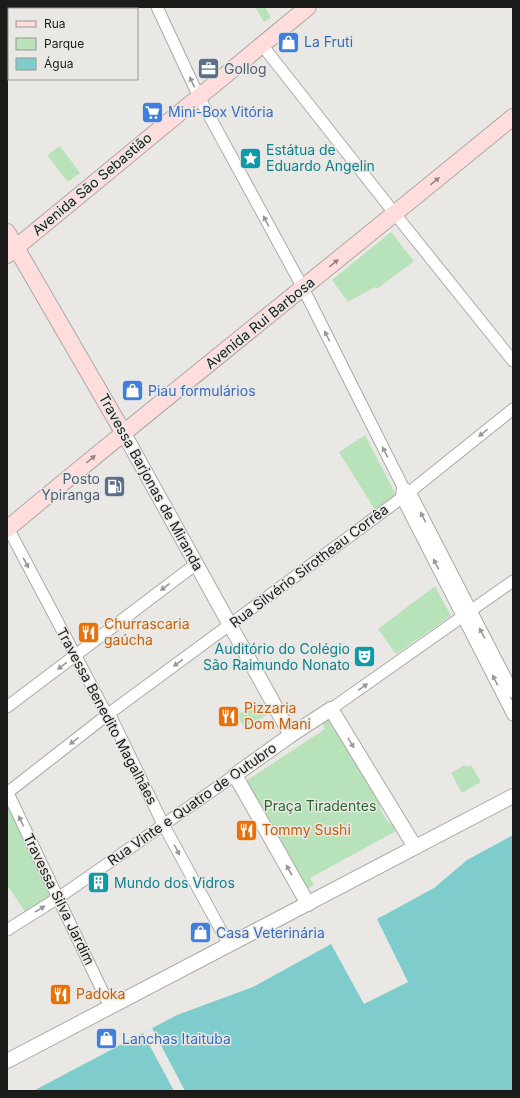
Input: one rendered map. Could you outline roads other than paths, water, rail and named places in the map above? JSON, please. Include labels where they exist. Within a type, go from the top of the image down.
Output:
[{"type":"main road","name":"Avenida São Sebastião","points":[[12,251],[308,7]]},
{"type":"main road","name":"Avenida Rui Barbosa","points":[[7,529],[124,432],[513,117]]},
{"type":"main road","name":"Travessa Barjonas de Miranda","points":[[7,232],[12,251],[124,432]]},
{"type":"street","points":[[157,7],[199,97],[303,288],[466,613],[513,715]]},
{"type":"street","points":[[262,45],[513,361]]},
{"type":"street","name":"Rua Silvério Sirotheau Corrêa","points":[[7,792],[230,625],[513,409]]},
{"type":"street","name":"Travessa Barjonas de Miranda","points":[[124,432],[291,735]]},
{"type":"street","name":"Travessa Benedito Magalhães","points":[[7,529],[107,716],[110,715],[164,824],[229,945]]},
{"type":"street","points":[[7,707],[196,564]]},
{"type":"street","name":"Rua Vinte e Quatro de Outubro","points":[[7,930],[58,898],[513,581]]},
{"type":"street","points":[[466,613],[513,692]]},
{"type":"street","points":[[331,709],[415,847]]},
{"type":"street","points":[[235,775],[308,904]]},
{"type":"street","name":"Travessa Silva Jardim","points":[[7,792],[110,1007]]},
{"type":"street","points":[[7,1061],[513,796]]},
{"type":"water","points":[[513,835],[513,1091],[33,1091],[177,1015],[253,987],[331,944],[364,1004],[408,982],[377,919],[434,888],[467,860]]},
{"type":"place","name":"La Fruti","points":[[288,42]]},
{"type":"place","name":"Gollog","points":[[208,69]]},
{"type":"place","name":"Mini-Box Vitória","points":[[152,112]]},
{"type":"place","name":"Estátua de Eduardo Angelin","points":[[251,158]]},
{"type":"place","name":"Piau formulários","points":[[133,391]]},
{"type":"place","name":"Posto Ypiranga","points":[[115,487]]},
{"type":"place","name":"Churrascaria gaúcha","points":[[89,632]]},
{"type":"place","name":"Auditório do Colégio São Raimundo Nonato","points":[[365,657]]},
{"type":"place","name":"Pizzaria Dom Mani","points":[[228,716]]},
{"type":"place","name":"Tommy Sushi","points":[[247,830]]},
{"type":"place","name":"Mundo dos Vidros","points":[[98,883]]},
{"type":"place","name":"Casa Veterinária","points":[[200,933]]},
{"type":"place","name":"Padoka","points":[[61,994]]},
{"type":"place","name":"Lanchas Itaituba","points":[[107,1039]]},
{"type":"park label","name":"Praça Tiradentes","points":[[320,806]]}]
